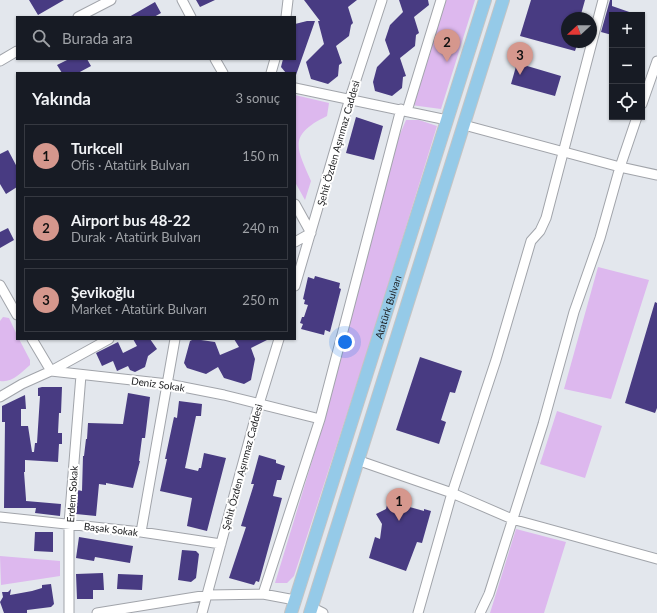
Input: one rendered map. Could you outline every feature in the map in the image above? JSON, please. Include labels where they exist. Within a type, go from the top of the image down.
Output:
[{"type":"main road","name":"Atatürk Bulvarı","points":[[291,613],[485,0]]},
{"type":"main road","name":"Atatürk Bulvarı","points":[[311,610],[503,0]]},
{"type":"main road","points":[[447,120],[464,125]]},
{"type":"main road","points":[[295,600],[311,610]]},
{"type":"street","points":[[80,16],[111,0]]},
{"type":"street","points":[[182,0],[190,16]]},
{"type":"street","points":[[286,16],[288,0]]},
{"type":"street","name":"Şehit Özden Aşınmaz Caddesi","points":[[296,283],[350,98],[382,0]]},
{"type":"street","points":[[263,594],[320,419],[404,110],[440,0]]},
{"type":"street","points":[[418,613],[452,493],[496,360],[531,241],[540,231],[546,218],[562,152],[603,0]]},
{"type":"street","points":[[0,61],[16,52]]},
{"type":"street","points":[[216,60],[222,72]]},
{"type":"street","points":[[271,72],[275,60]]},
{"type":"street","points":[[645,95],[657,61]]},
{"type":"street","points":[[296,88],[350,98],[447,120]]},
{"type":"street","points":[[480,613],[489,594],[512,519],[544,424],[574,312],[600,238],[620,167],[636,120]]},
{"type":"street","points":[[464,125],[562,152],[657,175]]},
{"type":"street","points":[[296,206],[311,233],[296,241]]},
{"type":"street","points":[[0,285],[16,313]]},
{"type":"street","points":[[0,304],[10,303]]},
{"type":"street","points":[[33,340],[52,372],[107,340]]},
{"type":"street","points":[[141,532],[175,340]]},
{"type":"street","name":"Şehit Özden Aşınmaz Caddesi","points":[[202,613],[259,404],[279,340]]},
{"type":"street","name":"Deniz Sokak","points":[[0,397],[22,384],[52,372],[168,384],[224,395],[320,419]]},
{"type":"street","name":"Erdem Sokak","points":[[69,613],[69,524],[80,375]]},
{"type":"street","points":[[357,460],[452,493],[512,519],[657,559]]},
{"type":"street","name":"Başak Sokak","points":[[0,516],[141,532],[221,544]]},
{"type":"street","points":[[97,613],[208,595],[263,594],[295,600]]},
{"type":"street","points":[[311,610],[323,613]]},
{"type":"shaded area","points":[[446,0],[475,0],[441,109],[411,105]]},
{"type":"shaded area","points":[[296,95],[329,103],[327,116],[306,129],[301,136],[299,143],[299,151],[311,181],[305,200],[296,184]]},
{"type":"shaded area","points":[[406,120],[419,120],[437,126],[374,331],[294,576],[287,583],[275,583],[326,415],[398,139]]},
{"type":"shaded area","points":[[598,267],[649,280],[611,399],[564,389]]},
{"type":"shaded area","points":[[3,317],[9,318],[16,333],[16,340],[20,340],[30,360],[30,365],[20,374],[12,379],[4,381],[0,381],[0,321]]},
{"type":"shaded area","points":[[557,411],[602,426],[585,478],[540,464]]},
{"type":"shaded area","points":[[516,529],[566,542],[544,613],[490,613]]},
{"type":"shaded area","points":[[0,556],[60,561],[60,576],[1,585]]},
{"type":"building","points":[[29,0],[64,0],[38,15]]},
{"type":"building","points":[[196,0],[215,0],[200,7]]},
{"type":"building","points":[[304,0],[357,0],[348,7],[353,23],[351,25],[349,36],[336,46],[342,63],[339,65],[338,76],[328,84],[311,79],[306,62],[324,44],[318,21],[320,21]]},
{"type":"building","points":[[399,0],[428,0],[429,5],[414,17],[419,33],[416,35],[415,46],[400,58],[406,76],[403,77],[402,88],[392,96],[375,91],[373,82],[377,67],[390,54],[385,40],[390,25],[403,12]]},
{"type":"building","points":[[531,0],[585,0],[582,12],[561,12],[561,47],[520,36]]},
{"type":"building","points":[[610,0],[612,0],[612,6],[629,12],[609,12],[609,34],[601,32]]},
{"type":"building","points":[[155,2],[161,13],[156,16],[131,16]]},
{"type":"building","points":[[315,21],[296,75],[296,72],[285,72],[281,67],[283,60],[296,60],[296,24]]},
{"type":"building","points":[[564,48],[576,48],[575,51]]},
{"type":"building","points":[[67,60],[88,60],[91,66],[80,72],[61,72],[57,65]]},
{"type":"building","points":[[517,63],[561,76],[555,96],[511,84]]},
{"type":"building","points":[[356,117],[383,126],[374,160],[346,153]]},
{"type":"building","points":[[8,150],[16,165],[16,188],[6,194],[0,184],[0,154]]},
{"type":"building","points":[[8,228],[14,240],[0,248],[0,232]]},
{"type":"building","points":[[315,276],[340,283],[339,288],[341,289],[330,332],[325,330],[324,335],[301,329],[303,324],[300,323],[302,317],[304,317],[308,305],[304,304],[305,300],[303,299],[308,277],[314,279]]},
{"type":"building","points":[[655,302],[657,303],[657,408],[655,413],[625,403]]},
{"type":"building","points":[[134,340],[151,340],[157,349],[148,356],[145,367],[135,372],[130,370],[128,366],[117,371],[113,361],[102,366],[96,353],[118,342],[123,353],[137,346]]},
{"type":"building","points":[[201,340],[215,342],[220,355],[239,347],[235,340],[267,340],[251,348],[255,359],[251,380],[244,384],[224,378],[218,367],[206,374],[187,368],[184,363],[190,341]]},
{"type":"building","points":[[420,357],[462,371],[455,393],[450,392],[441,420],[446,422],[439,444],[396,430]]},
{"type":"building","points":[[62,387],[61,413],[59,413],[58,433],[62,433],[62,444],[59,444],[58,462],[25,460],[24,472],[26,501],[61,504],[60,516],[35,513],[36,508],[4,508],[5,422],[2,422],[2,406],[25,395],[26,409],[21,409],[21,426],[28,426],[32,452],[34,452],[35,443],[37,443],[40,396],[38,396],[38,388]]},
{"type":"building","points":[[128,393],[150,397],[145,438],[142,438],[140,461],[133,488],[106,483],[106,485],[99,484],[96,516],[76,514],[78,490],[82,491],[83,456],[87,439],[88,423],[123,424]]},
{"type":"building","points":[[179,401],[202,404],[201,416],[196,416],[185,468],[198,471],[199,468],[201,468],[204,453],[226,458],[207,531],[187,526],[192,498],[160,491],[167,459],[165,459],[174,417],[177,418]]},
{"type":"building","points":[[259,455],[276,460],[276,463],[285,466],[281,480],[277,480],[273,496],[282,498],[259,582],[256,581],[254,585],[229,578],[246,527],[241,526],[254,484],[251,484]]},
{"type":"building","points":[[388,501],[424,511],[424,509],[431,511],[422,543],[417,542],[406,571],[369,558],[375,537],[380,539],[382,524],[376,514],[386,509]]},
{"type":"building","points":[[35,532],[53,532],[53,552],[34,551]]},
{"type":"building","points":[[79,537],[133,546],[130,563],[95,557],[94,561],[76,558]]},
{"type":"building","points":[[182,550],[196,551],[199,554],[196,578],[191,582],[178,580]]},
{"type":"building","points":[[103,573],[104,590],[93,590],[93,599],[77,599],[76,574]]},
{"type":"building","points":[[118,574],[143,575],[142,590],[117,589]]},
{"type":"building","points":[[51,584],[54,604],[51,607],[27,610],[27,613],[4,613],[0,602],[3,597],[2,592],[8,592],[11,589],[10,595],[32,591],[42,588],[42,585]]},
{"type":"place","name":"Airport bus 48-22","points":[[447,62]]},
{"type":"place","name":"Şevikoğlu","points":[[520,75]]},
{"type":"place","name":"Turkcell","points":[[399,521]]}]
